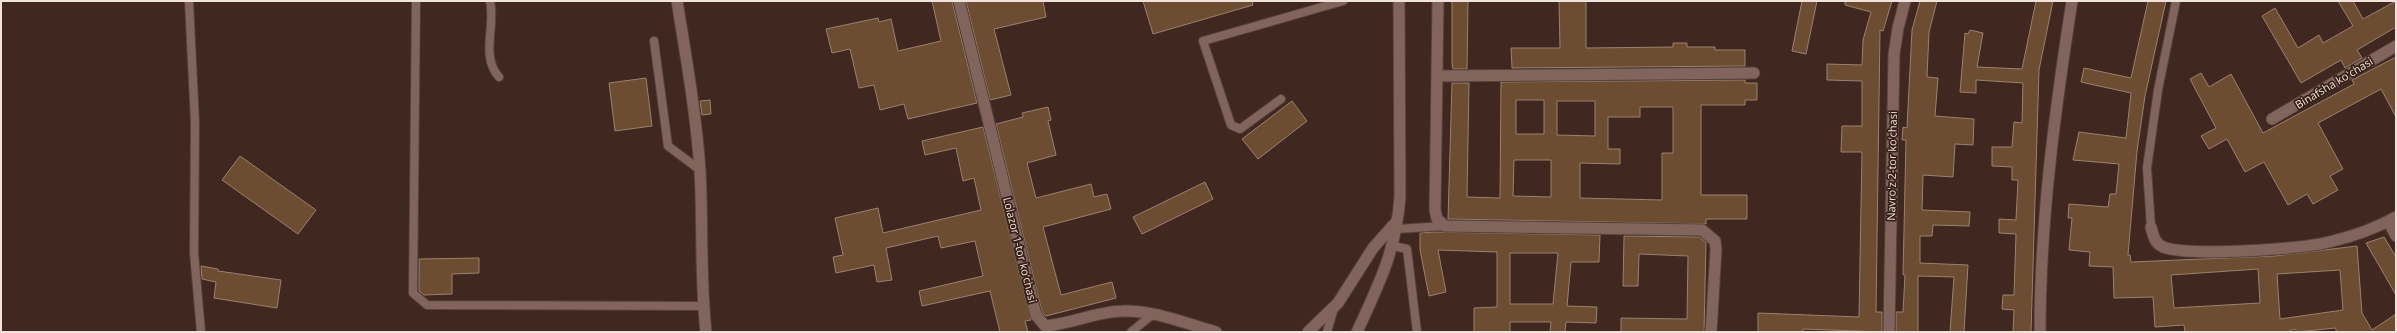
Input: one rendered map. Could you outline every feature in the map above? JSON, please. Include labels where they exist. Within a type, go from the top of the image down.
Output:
[{"type":"street","points":[[677,1],[693,98],[700,170],[703,306],[706,332]]},
{"type":"street","name":"Lolazor 1-tor ko‘chasi","points":[[959,1],[1036,315],[1045,326],[1062,324],[1121,311],[1138,311],[1216,332]]},
{"type":"street","points":[[1357,332],[1385,271],[1393,246],[1397,225],[1400,197],[1399,1]]},
{"type":"street","points":[[1438,1],[1435,210],[1437,218],[1445,226],[1702,230],[1715,241],[1716,249],[1711,332]]},
{"type":"street","points":[[1889,332],[1894,54],[1898,28],[1905,1]]},
{"type":"street","points":[[2040,332],[2044,226],[2061,71],[2072,1]]},
{"type":"street","name":"Binafsha koʻchasi","points":[[2272,119],[2396,46]]},
{"type":"street","points":[[1437,76],[1754,73]]},
{"type":"street","points":[[2151,227],[2153,238],[2161,246],[2176,250],[2261,250],[2333,242],[2392,219],[2396,236]]},
{"type":"street","points":[[1308,332],[1334,306],[1373,248],[1397,225]]},
{"type":"lane","points":[[188,1],[195,123],[194,253],[201,332]]},
{"type":"lane","points":[[416,1],[413,293],[427,305],[703,306]]},
{"type":"lane","points":[[490,1],[490,58],[492,69],[499,77]]},
{"type":"lane","points":[[1281,99],[1240,129],[1231,125],[1203,41],[1343,1]]},
{"type":"lane","points":[[2151,227],[2146,168],[2158,90],[2176,1]]},
{"type":"lane","points":[[654,41],[668,146],[700,170]]},
{"type":"lane","points":[[1397,225],[1445,226]]},
{"type":"lane","points":[[1393,246],[1407,249],[1417,332]]},
{"type":"lane","points":[[1327,332],[1334,306]]},
{"type":"lane","points":[[1132,332],[1152,315]]},
{"type":"building","points":[[932,1],[952,1],[977,103],[908,119],[904,104],[880,110],[874,85],[859,88],[850,49],[832,53],[826,29],[878,18],[879,22],[891,19],[898,51],[941,41]]},
{"type":"building","points":[[966,1],[1043,1],[1046,17],[994,29],[1011,95],[990,100]]},
{"type":"building","points":[[1143,1],[1252,1],[1253,5],[1153,34]]},
{"type":"building","points":[[1452,1],[1468,1],[1467,69],[1453,69]]},
{"type":"building","points":[[1559,1],[1586,1],[1586,48],[1673,47],[1673,43],[1687,43],[1687,47],[1715,47],[1715,50],[1745,50],[1745,66],[1512,68],[1511,48],[1560,48]]},
{"type":"building","points":[[1802,1],[1817,1],[1806,54],[1792,51]]},
{"type":"building","points":[[1845,1],[1892,1],[1883,31],[1880,30],[1876,312],[1882,312],[1882,332],[1803,329],[1803,332],[1758,332],[1758,313],[1859,317],[1862,152],[1841,152],[1842,126],[1862,126],[1862,81],[1827,80],[1827,64],[1862,65],[1863,40],[1871,12],[1845,5]]},
{"type":"building","points":[[1920,1],[1937,1],[1929,32],[1927,77],[1938,78],[1935,116],[1974,119],[1973,145],[1955,144],[1953,177],[1923,175],[1922,210],[1970,212],[1969,226],[1933,225],[1932,236],[1920,236],[1920,263],[1968,265],[1964,332],[1950,332],[1954,277],[1918,276],[1918,332],[1896,332],[1896,312],[1903,312],[1905,275],[1903,275],[1906,140],[1902,140],[1903,127],[1907,128],[1912,30]]},
{"type":"building","points":[[2036,1],[2053,1],[2039,70],[2031,332],[2013,332],[2014,310],[2002,309],[2003,295],[2014,295],[2016,234],[1999,233],[1999,219],[2016,220],[2018,180],[2012,180],[2012,167],[1992,166],[1992,147],[2012,147],[2014,122],[2022,123],[2023,83],[1976,80],[1976,93],[1960,92],[1965,33],[1968,34],[1970,30],[1983,33],[1977,67],[2022,69]]},
{"type":"building","points":[[2148,1],[2166,1],[2145,96],[2137,151],[2128,255],[2130,255],[2131,262],[2274,256],[2357,246],[2362,313],[2372,330],[2396,314],[2396,332],[2337,332],[2335,328],[2297,332],[2295,329],[2287,332],[2185,332],[2184,325],[2155,327],[2153,297],[2114,298],[2113,267],[2089,266],[2090,252],[2069,250],[2072,218],[2068,218],[2069,204],[2108,207],[2110,194],[2116,194],[2119,164],[2073,160],[2079,132],[2126,138],[2131,93],[2081,82],[2084,68],[2131,78]],"holes":[[[2258,269],[2260,303],[2174,308],[2171,275]],[[2340,270],[2343,310],[2280,319],[2277,274]]]},
{"type":"building","points":[[2338,1],[2353,1],[2363,19],[2396,1],[2396,27],[2357,50],[2362,58],[2345,68],[2341,60],[2301,83],[2262,16],[2275,8],[2298,48],[2319,35],[2323,43],[2353,26]]},
{"type":"building","points":[[2396,57],[2396,117],[2381,89],[2318,123],[2343,169],[2330,176],[2338,190],[2313,204],[2307,194],[2288,205],[2264,162],[2245,172],[2227,139],[2209,149],[2201,136],[2216,128],[2190,79],[2201,73],[2209,87],[2231,74],[2263,133],[2354,84],[2352,80]]},
{"type":"building","points":[[646,78],[652,126],[615,131],[609,83]]},
{"type":"building","points":[[1745,80],[1745,83],[1757,83],[1757,100],[1745,100],[1745,105],[1701,105],[1701,195],[1747,195],[1747,219],[1706,219],[1706,224],[1448,219],[1452,83],[1469,83],[1467,197],[1500,198],[1501,82]],"holes":[[[1516,100],[1544,100],[1544,134],[1516,134]],[[1557,101],[1595,101],[1595,136],[1557,135]],[[1640,107],[1673,107],[1673,153],[1662,153],[1662,200],[1580,198],[1580,163],[1620,164],[1620,149],[1608,149],[1608,117],[1640,117]],[[1514,160],[1551,160],[1551,197],[1513,196]]]},
{"type":"building","points":[[710,100],[711,114],[702,115],[700,101]]},
{"type":"building","points":[[1292,101],[1307,121],[1258,159],[1242,139]]},
{"type":"building","points":[[1048,107],[1051,120],[1048,121],[1056,155],[1027,163],[1036,198],[1091,184],[1094,197],[1107,194],[1111,209],[1043,227],[1061,295],[1112,282],[1116,298],[1046,316],[1042,312],[996,124],[1023,117],[1022,113]]},
{"type":"building","points":[[983,127],[1031,320],[1025,321],[1028,332],[1000,332],[990,291],[922,306],[919,291],[983,276],[975,241],[941,248],[938,236],[886,248],[892,280],[877,282],[874,265],[836,273],[833,257],[843,255],[835,218],[878,208],[883,233],[981,210],[974,178],[963,181],[956,148],[925,155],[922,141]]},
{"type":"building","points":[[240,156],[316,210],[298,234],[222,180]]},
{"type":"building","points":[[1205,182],[1213,199],[1142,234],[1133,217]]},
{"type":"building","points":[[1420,233],[1600,235],[1599,262],[1571,262],[1567,306],[1597,307],[1596,323],[1566,322],[1565,332],[1550,332],[1551,322],[1510,322],[1510,332],[1474,332],[1474,308],[1497,307],[1497,252],[1438,250],[1446,292],[1429,296],[1420,250]],"holes":[[[1510,253],[1558,253],[1553,304],[1510,304]]]},
{"type":"building","points":[[1624,236],[1699,237],[1706,242],[1704,332],[1621,332],[1621,318],[1687,319],[1688,256],[1639,254],[1638,286],[1623,286]]},
{"type":"building","points":[[2384,237],[2396,257],[2396,295],[2366,243]]},
{"type":"building","points":[[479,258],[479,273],[452,274],[452,294],[424,295],[419,291],[419,259]]},
{"type":"building","points":[[201,266],[218,269],[218,271],[281,280],[277,308],[214,298],[216,282],[202,279]]}]
